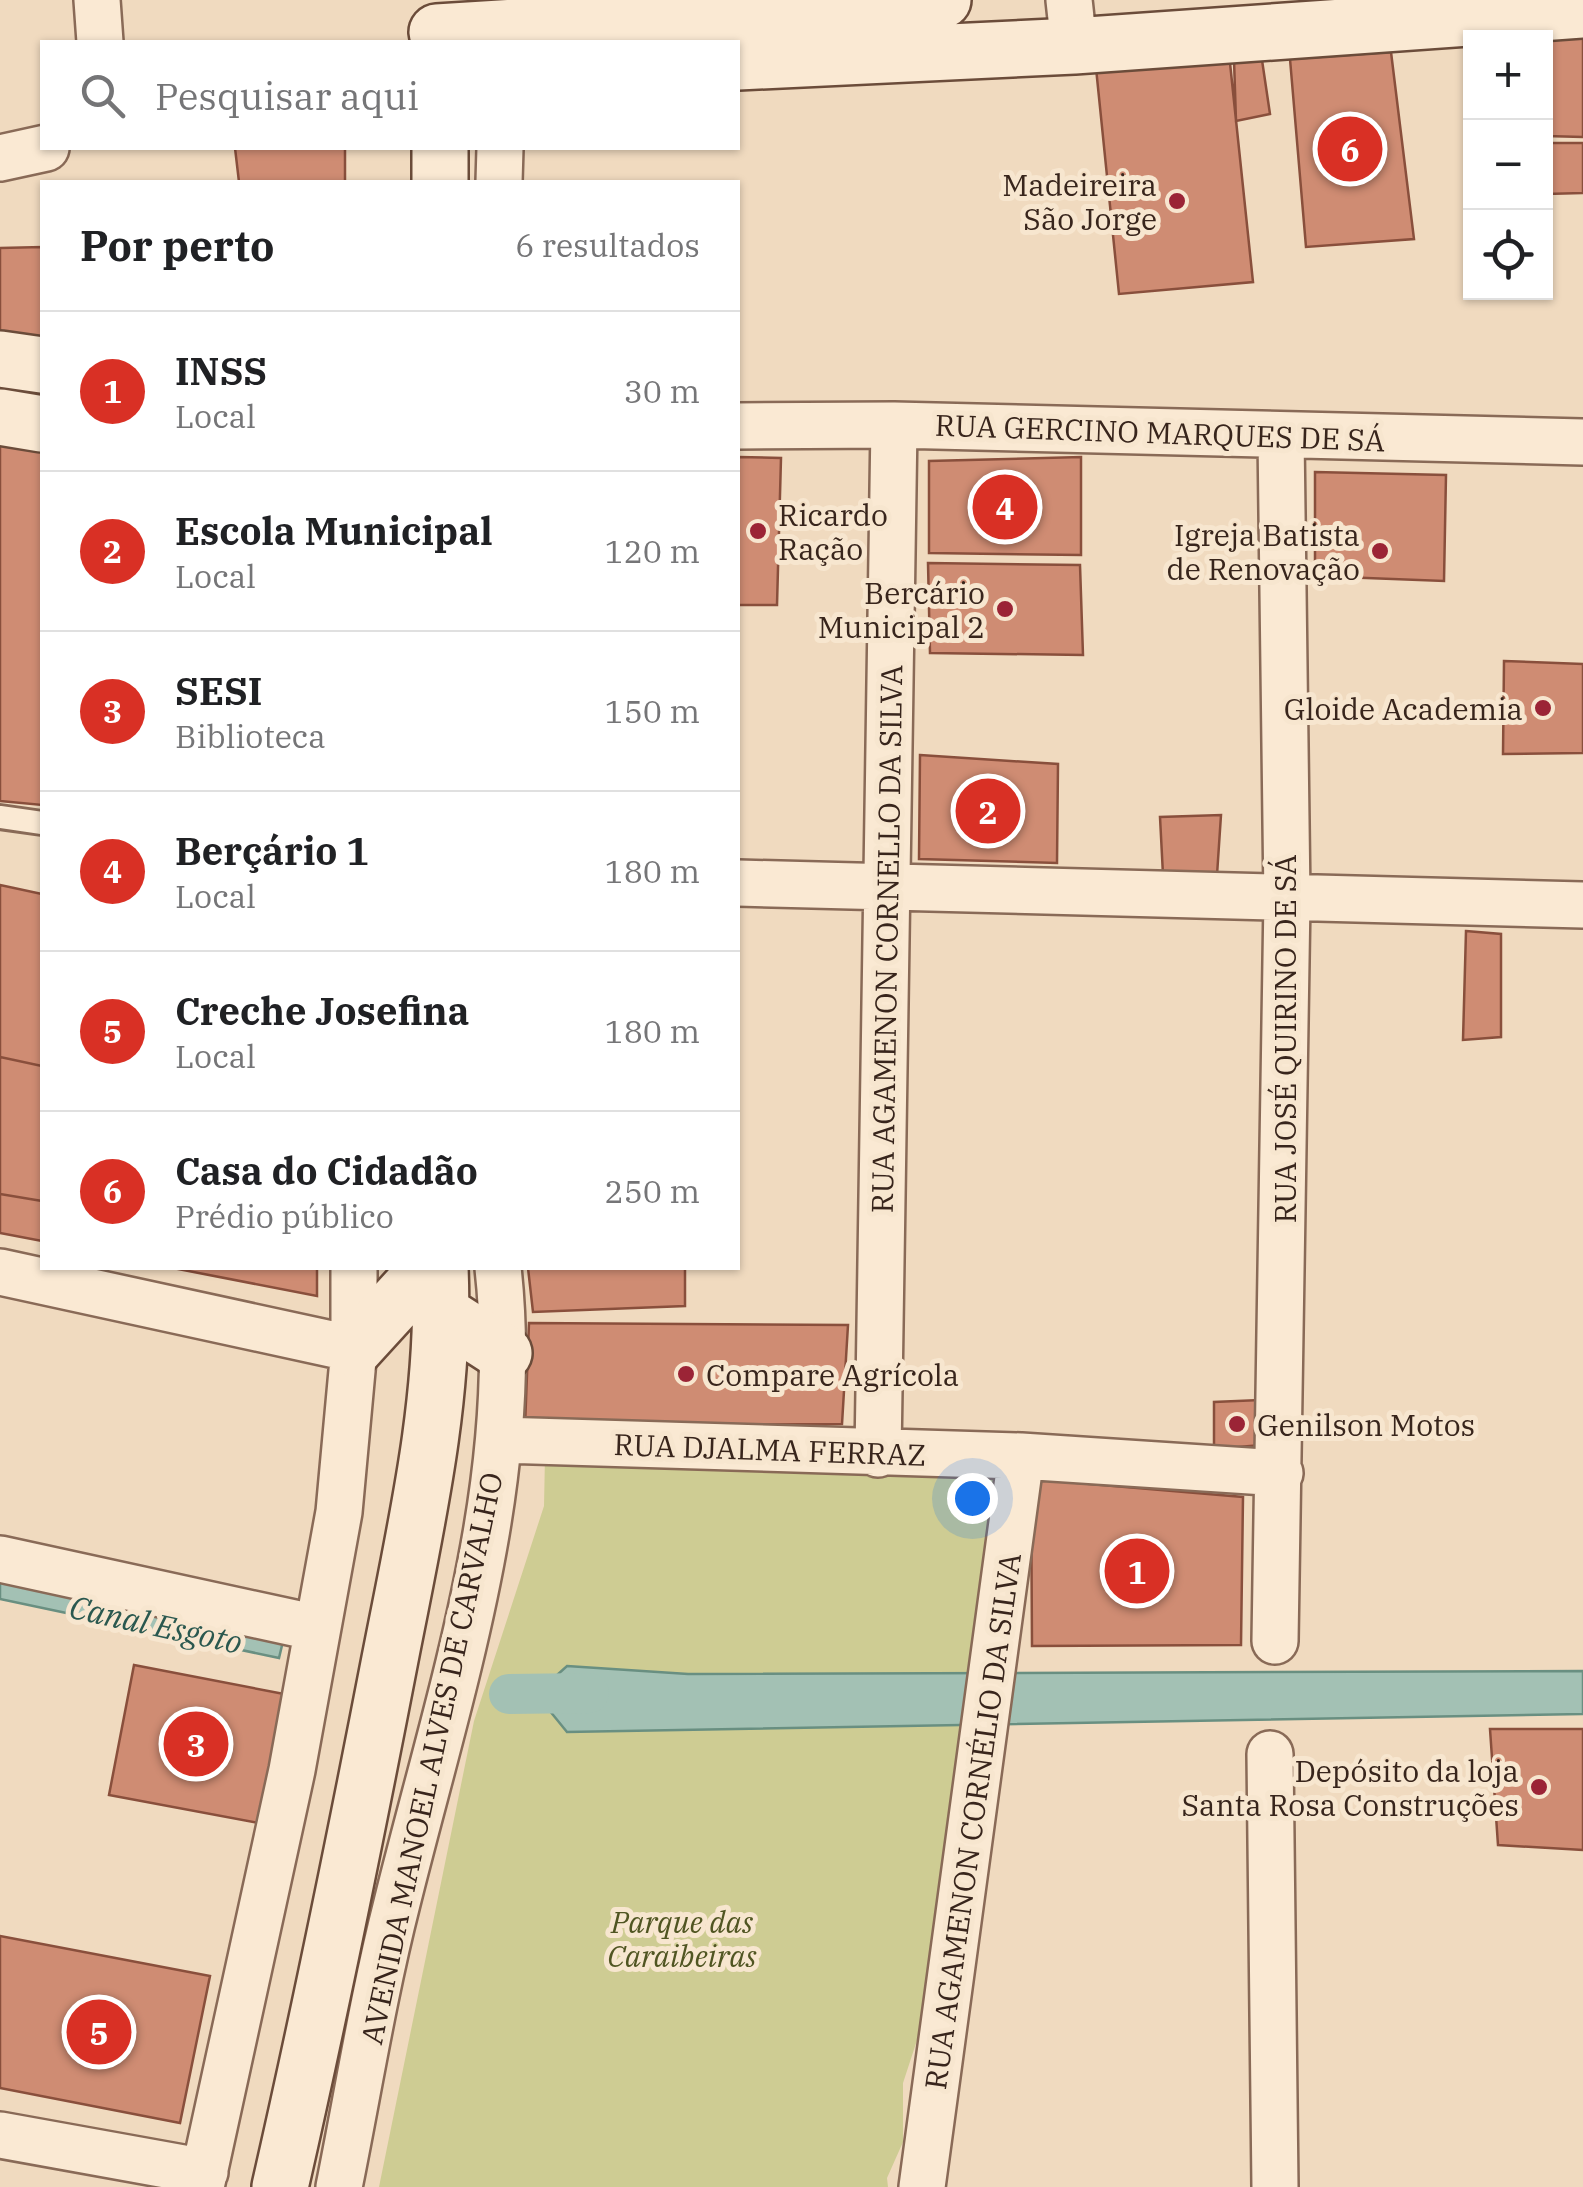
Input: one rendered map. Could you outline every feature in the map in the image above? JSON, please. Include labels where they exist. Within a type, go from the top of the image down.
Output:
[{"type":"street","points":[[98,0],[100,40]]},
{"type":"street","points":[[438,25],[500,36],[942,0]]},
{"type":"street","points":[[740,62],[1072,23],[1295,14],[1583,10]]},
{"type":"street","points":[[0,158],[40,149]]},
{"type":"street","points":[[440,150],[440,180]]},
{"type":"street","points":[[499,180],[500,150]]},
{"type":"street","points":[[0,359],[40,366]]},
{"type":"street","points":[[0,417],[40,424]]},
{"type":"street","name":"RUA GERCINO MARQUES DE SÁ","points":[[740,426],[894,425],[1583,442]]},
{"type":"street","name":"RUA AGAMENON CORNELLO DA SILVA","points":[[878,1454],[894,425]]},
{"type":"street","name":"RUA JOSÉ QUIRINO DE SÁ","points":[[1275,1642],[1287,899],[1281,436]]},
{"type":"street","points":[[740,883],[1583,905]]},
{"type":"street","points":[[0,2135],[203,2180],[292,1770],[339,1512],[354,1349],[354,1270]]},
{"type":"street","name":"AVENIDA MANOEL ALVES DE CARVALHO","points":[[339,2187],[395,1910],[479,1568],[500,1440],[504,1352],[498,1270]]},
{"type":"street","points":[[0,1272],[354,1349]]},
{"type":"street","points":[[354,1349],[436,1283],[504,1352]]},
{"type":"street","name":"AVENIDA MANOEL ALVES DE CARVALHO","points":[[280,2187],[423,1490],[436,1283]]},
{"type":"street","name":"RUA DJALMA FERRAZ","points":[[500,1440],[1022,1456],[1280,1473]]},
{"type":"street","name":"RUA AGAMENON CORNÉLIO DA SILVA","points":[[922,2187],[1022,1456]]},
{"type":"street","points":[[0,1559],[317,1628]]},
{"type":"street","points":[[1270,1754],[1275,2187]]},
{"type":"lane","points":[[0,818],[40,823]]},
{"type":"green space","name":"Parque das Caraibeiras","points":[[545,1456],[1017,1474],[921,2028],[903,2083],[903,2142],[887,2178],[888,2187],[379,2187],[474,1721],[544,1506]]},
{"type":"water","name":"Canal Esgoto","points":[[0,1580],[284,1637],[279,1658],[0,1599]]},
{"type":"water","points":[[567,1666],[688,1674],[1583,1671],[1583,1714],[567,1732],[536,1694]]},
{"type":"building","points":[[1583,31],[1583,137],[1553,136],[1553,37]]},
{"type":"building","points":[[1391,52],[1414,239],[1306,247],[1290,59]]},
{"type":"building","points":[[1234,60],[1262,60],[1270,114],[1236,121]]},
{"type":"building","name":"Madeireira São Jorge","points":[[1230,63],[1253,282],[1119,294],[1096,68]]},
{"type":"building","points":[[1553,143],[1583,143],[1583,193],[1553,194]]},
{"type":"building","points":[[235,150],[345,150],[345,180],[239,180]]},
{"type":"building","points":[[40,247],[40,343],[0,336],[0,248]]},
{"type":"building","points":[[0,434],[40,441],[40,805],[0,801]]},
{"type":"building","name":"Ricardo Ração","points":[[740,457],[781,458],[777,605],[740,605]]},
{"type":"building","points":[[1081,457],[1081,555],[929,553],[929,461]]},
{"type":"building","name":"Igreja Batista de Renovação","points":[[1315,472],[1446,475],[1444,581],[1315,576]]},
{"type":"building","name":"Bercário Municipal 2","points":[[928,563],[1080,565],[1083,655],[930,653]]},
{"type":"building","name":"Gloide Academia","points":[[1504,661],[1583,664],[1583,753],[1503,754]]},
{"type":"building","points":[[920,755],[1058,764],[1057,863],[919,859]]},
{"type":"building","points":[[1221,815],[1217,875],[1163,875],[1160,817]]},
{"type":"building","points":[[0,885],[40,894],[40,1241],[0,1233]]},
{"type":"building","points":[[1466,931],[1501,934],[1501,1037],[1463,1040]]},
{"type":"building","points":[[0,1057],[40,1066],[40,1201],[0,1194]]},
{"type":"building","points":[[183,1270],[317,1270],[317,1296]]},
{"type":"building","points":[[528,1270],[685,1270],[685,1306],[533,1312]]},
{"type":"building","name":"Compare Agrícola","points":[[529,1323],[848,1325],[842,1424],[525,1426]]},
{"type":"building","name":"Genilson Motos","points":[[1260,1400],[1262,1445],[1214,1449],[1214,1402]]},
{"type":"building","points":[[1031,1479],[1243,1497],[1241,1645],[1032,1646]]},
{"type":"building","points":[[134,1665],[284,1694],[259,1823],[109,1795]]},
{"type":"building","name":"Depósito da loja Santa Rosa Construções","points":[[1490,1729],[1583,1729],[1583,1850],[1498,1845]]},
{"type":"building","points":[[0,1936],[210,1976],[180,2123],[0,2088]]},
{"type":"waterway","points":[[509,1694],[589,1693]]},
{"type":"place","name":"Casa do Cidadão","points":[[1350,149]]},
{"type":"place","name":"Madeireira São Jorge","points":[[1177,201]]},
{"type":"place","name":"Berçário 1","points":[[1005,507]]},
{"type":"place","name":"Ricardo Ração","points":[[758,531]]},
{"type":"place","name":"Igreja Batista de Renovação","points":[[1380,551]]},
{"type":"place","name":"Bercário Municipal 2","points":[[1005,609]]},
{"type":"place","name":"Gloide Academia","points":[[1543,708]]},
{"type":"place","name":"Escola Municipal","points":[[988,811]]},
{"type":"place","name":"Compare Agrícola","points":[[686,1374]]},
{"type":"place","name":"Genilson Motos","points":[[1237,1424]]},
{"type":"place","name":"INSS","points":[[1137,1571]]},
{"type":"place","name":"SESI","points":[[196,1744]]},
{"type":"place","name":"Depósito da loja Santa Rosa Construções","points":[[1539,1787]]},
{"type":"place","name":"Creche Josefina","points":[[99,2032]]}]
